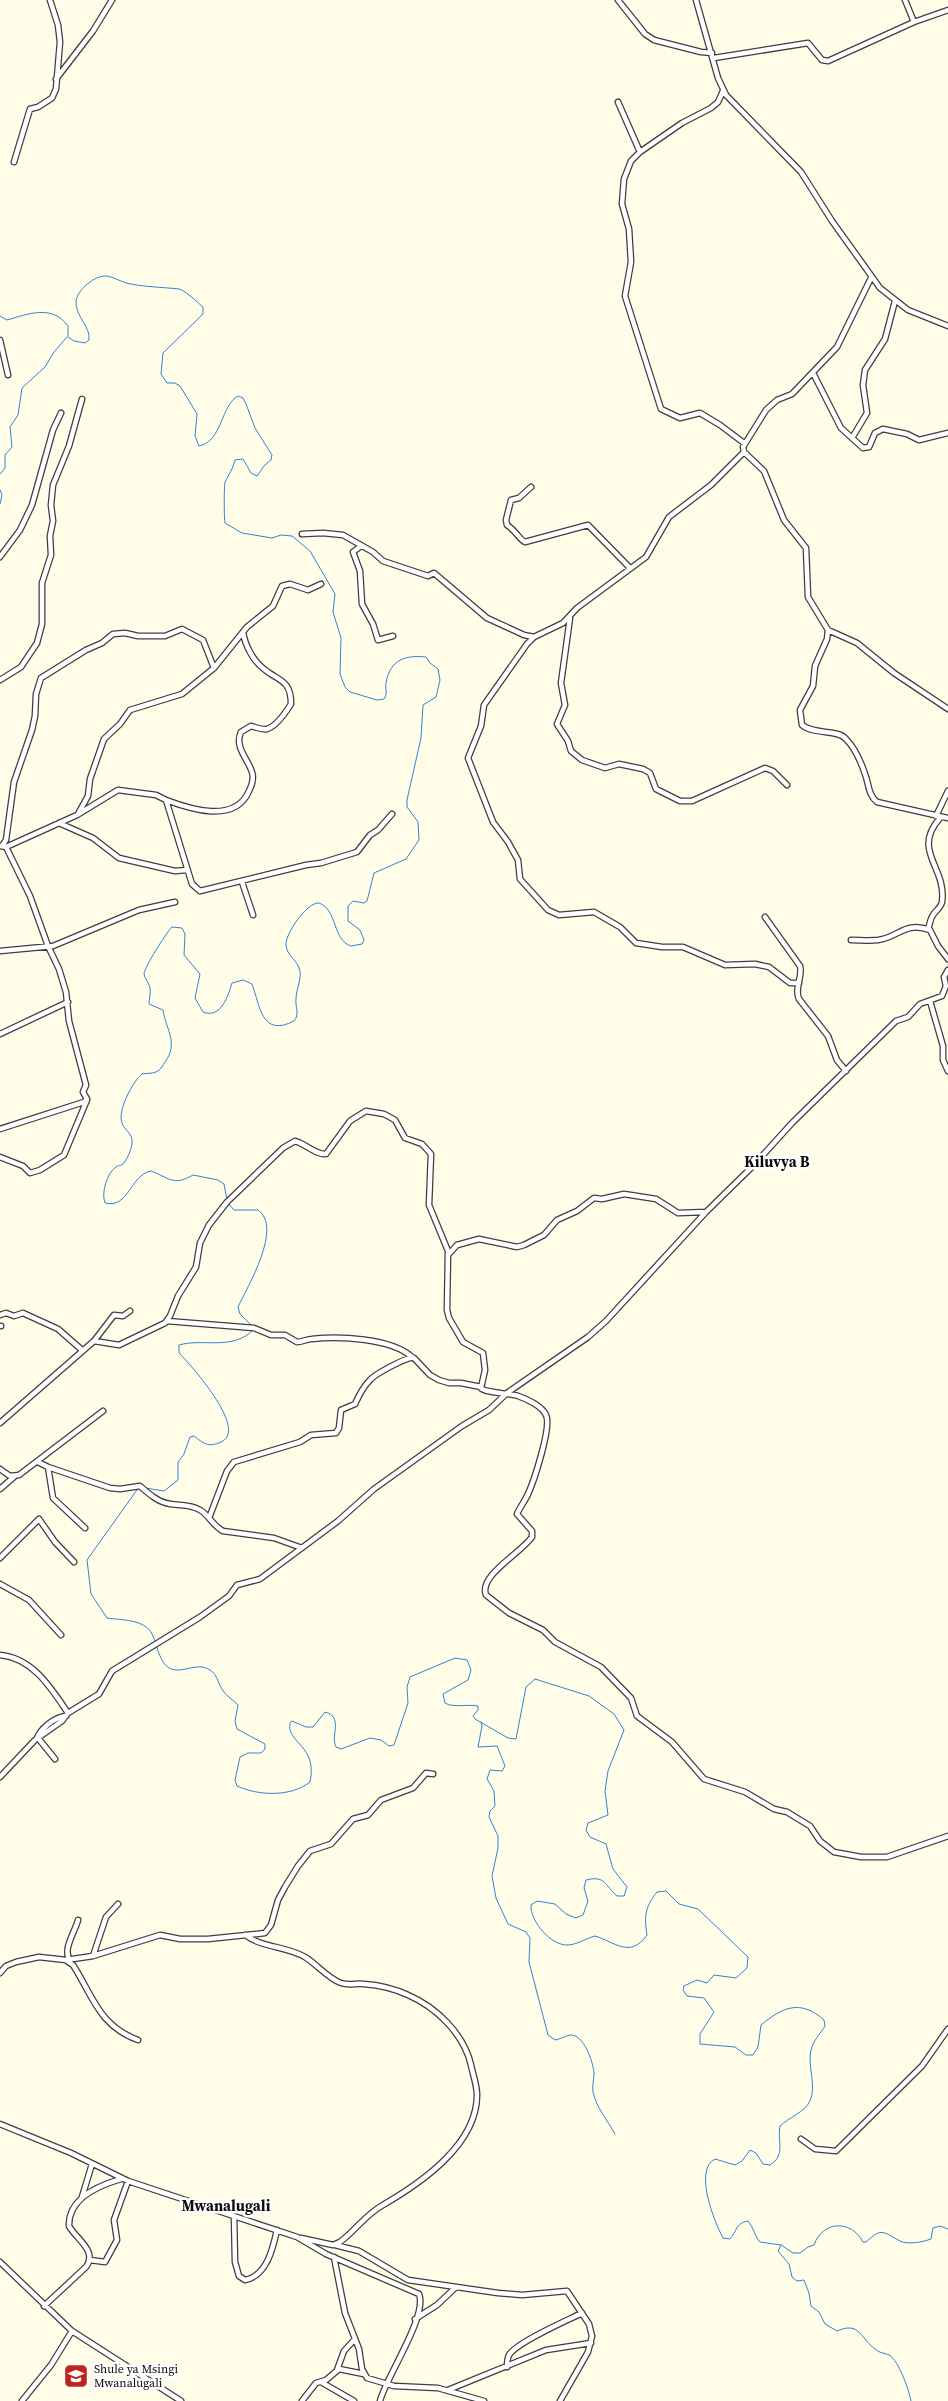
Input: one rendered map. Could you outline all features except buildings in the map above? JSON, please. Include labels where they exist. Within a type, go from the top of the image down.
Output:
[{"type":"street","points":[[14,162],[30,109],[38,107],[52,98],[60,42],[58,25],[50,0]]},
{"type":"street","points":[[56,79],[93,31],[112,0]]},
{"type":"street","points":[[618,0],[645,34],[654,40],[713,55],[808,43],[820,59],[828,61],[914,22],[948,10]]},
{"type":"street","points":[[696,0],[723,91],[801,172],[871,278],[894,302],[908,310],[948,326]]},
{"type":"street","points":[[905,0],[914,22]]},
{"type":"street","points":[[723,91],[718,102],[711,108],[682,123],[640,152],[631,161],[624,179],[622,204],[629,229],[631,262],[625,292],[657,401],[666,413],[680,418],[700,413],[744,443]]},
{"type":"street","points":[[618,102],[640,152]]},
{"type":"street","points":[[787,785],[773,771],[765,768],[698,799],[680,801],[656,789],[650,774],[643,769],[619,764],[605,768],[598,767],[573,753],[557,724],[565,705],[561,683],[570,618],[577,608],[646,557],[670,517],[711,485],[744,452],[744,443],[773,403],[792,394],[837,347],[871,278]]},
{"type":"street","points":[[852,438],[853,433],[867,413],[863,384],[865,370],[885,339],[894,302]]},
{"type":"street","points":[[0,340],[8,375]]},
{"type":"street","points":[[813,373],[841,428],[860,446],[869,447],[875,432],[879,430],[895,430],[920,440],[948,433]]},
{"type":"street","points":[[0,680],[21,667],[32,652],[42,624],[42,583],[51,555],[50,536],[53,485],[69,446],[82,399]]},
{"type":"street","points":[[0,557],[20,530],[32,505],[53,430],[61,413]]},
{"type":"street","points":[[744,452],[764,471],[784,520],[806,548],[808,597],[828,630],[857,642],[894,672],[948,709]]},
{"type":"street","points":[[531,487],[520,498],[511,500],[506,520],[507,525],[514,529],[521,540],[525,542],[584,524],[589,525],[630,568]]},
{"type":"street","points":[[302,534],[323,533],[343,536],[392,566],[428,576],[434,573],[487,618],[524,636],[534,637]]},
{"type":"street","points":[[360,546],[353,552],[360,572],[362,604],[373,624],[378,640],[393,636]]},
{"type":"street","points":[[77,815],[87,798],[90,780],[104,739],[120,724],[128,712],[182,694],[214,668],[255,619],[273,606],[282,586],[290,584],[308,590],[321,584]]},
{"type":"street","points":[[570,618],[534,637],[497,684],[484,705],[481,726],[468,755],[468,762],[486,800],[493,822],[508,842],[518,860],[520,879],[553,913],[558,915],[594,912],[620,927],[636,942],[662,947],[683,947],[725,965],[755,964],[769,967],[790,983],[799,983]]},
{"type":"street","points":[[3,846],[6,840],[14,782],[32,730],[36,694],[41,678],[44,675],[102,643],[113,634],[165,636],[182,629],[203,640],[214,668]]},
{"type":"street","points":[[828,630],[827,639],[814,666],[813,686],[800,710],[802,725],[812,730],[840,734],[846,739],[864,772],[870,794],[878,802],[948,818]]},
{"type":"street","points":[[3,846],[77,815],[118,790],[156,795],[184,807],[211,812],[231,809],[239,804],[248,794],[253,777],[241,748],[239,740],[241,732],[250,726],[264,729],[269,728],[281,717],[290,704],[286,685],[279,677],[263,669],[258,663],[250,652],[243,632]]},
{"type":"street","points":[[928,930],[932,916],[942,903],[941,880],[928,843],[928,834],[938,817],[948,791]]},
{"type":"street","points":[[166,800],[193,887],[200,891],[357,852],[370,835],[378,830],[392,814]]},
{"type":"street","points":[[59,823],[93,838],[119,858],[175,871],[187,870]]},
{"type":"street","points":[[0,1157],[23,1166],[30,1173],[56,1162],[69,1147],[87,1100],[87,1095],[83,1092],[86,1085],[69,1021],[68,1002],[59,970],[30,896],[3,846]]},
{"type":"street","points":[[242,882],[253,915]]},
{"type":"street","points":[[0,950],[18,951],[57,944],[138,910],[175,902]]},
{"type":"street","points":[[765,917],[801,968],[797,992],[798,999],[828,1036],[837,1060],[846,1071]]},
{"type":"street","points":[[851,940],[878,940],[905,928],[928,930]]},
{"type":"street","points":[[928,930],[948,959]]},
{"type":"street","points":[[0,1777],[44,1728],[99,1694],[108,1675],[122,1664],[200,1616],[229,1596],[237,1585],[260,1579],[352,1510],[374,1489],[462,1426],[488,1410],[507,1394],[588,1337],[606,1321],[706,1212],[896,1021],[908,1017],[920,1004],[938,999],[945,992],[944,977],[948,970]]},
{"type":"street","points":[[930,1000],[943,1046],[943,1060],[948,1071]]},
{"type":"street","points":[[0,1034],[68,1002]]},
{"type":"street","points":[[0,1129],[87,1100]]},
{"type":"street","points":[[166,1321],[178,1296],[196,1267],[200,1243],[209,1225],[227,1202],[291,1143],[299,1142],[318,1153],[326,1154],[350,1121],[366,1111],[384,1114],[395,1120],[405,1138],[422,1144],[431,1154],[429,1205],[447,1247],[446,1304],[449,1318],[463,1342],[483,1353],[486,1370],[480,1387]]},
{"type":"street","points":[[448,1255],[457,1245],[479,1239],[516,1247],[524,1245],[544,1235],[557,1220],[577,1210],[594,1198],[602,1199],[624,1194],[656,1199],[678,1213],[706,1212]]},
{"type":"street","points":[[0,1423],[94,1341],[114,1315],[123,1316],[130,1311]]},
{"type":"street","points":[[0,1315],[6,1313],[13,1316],[23,1313],[58,1329],[82,1350]]},
{"type":"street","points":[[94,1341],[119,1345],[166,1321],[254,1328],[271,1336],[285,1335],[296,1342],[318,1338],[361,1339],[392,1347],[412,1357],[430,1375],[439,1380],[452,1384],[461,1382],[480,1387],[485,1392],[500,1391],[524,1399],[543,1411],[549,1427],[530,1491],[518,1514],[532,1531],[532,1537],[489,1576],[484,1587],[486,1595],[509,1613],[543,1630],[555,1642],[601,1667],[631,1698],[637,1716],[672,1742],[704,1779],[745,1792],[774,1809],[787,1812],[810,1826],[820,1841],[834,1852],[861,1857],[887,1857],[948,1836]]},
{"type":"street","points":[[209,1518],[227,1471],[234,1462],[300,1442],[311,1436],[336,1432],[339,1428],[341,1410],[355,1404],[362,1390],[372,1378],[412,1357]]},
{"type":"street","points":[[0,1489],[103,1411]]},
{"type":"street","points":[[38,1462],[110,1488],[120,1489],[140,1486],[160,1501],[172,1504],[188,1504],[201,1510],[217,1528],[223,1531],[274,1538],[302,1548]]},
{"type":"street","points":[[48,1467],[53,1498],[85,1528]]},
{"type":"street","points":[[0,1469],[7,1475],[15,1476]]},
{"type":"street","points":[[0,1558],[40,1519],[55,1542],[74,1562]]},
{"type":"street","points":[[0,1584],[29,1600],[61,1635]]},
{"type":"street","points":[[0,1655],[25,1662],[52,1689],[67,1714]]},
{"type":"street","points":[[37,1738],[55,1759]]},
{"type":"street","points":[[0,1973],[10,1963],[27,1959],[68,1960],[93,1956],[160,1935],[208,1939],[258,1935],[269,1930],[278,1900],[298,1866],[310,1851],[331,1844],[350,1820],[368,1815],[380,1800],[407,1791],[426,1773],[433,1774]]},
{"type":"street","points":[[93,1956],[106,1918],[118,1904]]},
{"type":"street","points":[[78,1920],[74,1936],[67,1948],[68,1960],[110,2025],[138,2040]]},
{"type":"street","points":[[245,1935],[261,1944],[303,1956],[332,1979],[341,1983],[383,1987],[415,1999],[435,2012],[455,2032],[464,2042],[469,2056],[477,2101],[470,2123],[461,2140],[434,2168],[392,2201],[373,2212],[343,2240],[333,2245]]},
{"type":"street","points":[[801,2139],[815,2149],[836,2151],[922,2066],[948,2029]]},
{"type":"street","points":[[0,2124],[128,2181],[298,2237],[359,2251],[408,2280],[454,2288],[522,2295],[567,2291],[591,2330],[591,2343],[560,2401]]},
{"type":"street","points":[[82,2198],[92,2164]]},
{"type":"street","points":[[44,2306],[86,2267],[90,2260],[90,2253],[69,2226],[70,2214],[82,2198],[98,2186],[121,2178]]},
{"type":"street","points":[[90,2260],[105,2262],[116,2245],[117,2236],[114,2220],[128,2181]]},
{"type":"street","points":[[234,2216],[235,2262],[239,2276],[245,2280],[255,2276],[265,2264],[273,2248],[277,2230]]},
{"type":"street","points":[[298,2237],[334,2257],[418,2294],[420,2300],[404,2352],[380,2401]]},
{"type":"street","points":[[334,2257],[344,2313],[355,2339],[364,2374],[367,2378],[387,2385],[438,2388],[484,2401]]},
{"type":"street","points":[[0,2262],[72,2331],[181,2401]]},
{"type":"street","points":[[415,2319],[437,2305],[454,2288]]},
{"type":"street","points":[[507,2367],[508,2357],[511,2353],[530,2340],[582,2313]]},
{"type":"street","points":[[22,2401],[51,2365],[72,2331]]},
{"type":"street","points":[[302,2401],[312,2386],[329,2378],[337,2370],[344,2351],[355,2339]]},
{"type":"street","points":[[448,2390],[546,2350],[591,2343]]},
{"type":"street","points":[[337,2370],[342,2368],[364,2374]]},
{"type":"street","points":[[320,2381],[354,2401]]},
{"type":"waterway","points":[[68,337],[74,341],[85,343],[89,340],[88,331],[76,306],[77,296],[92,280],[102,276],[126,283],[179,289],[203,307],[203,314],[163,353],[161,374],[167,383],[175,383],[180,386],[197,414],[195,436],[199,446],[207,443],[212,438],[228,407],[238,396],[243,398],[255,428],[272,455],[271,460],[257,476],[251,473],[243,459],[235,460],[225,482],[225,523],[242,533],[272,538],[281,535],[292,536],[310,551],[335,594],[333,612],[341,638],[340,674],[345,687],[350,692],[377,700],[384,699],[386,683],[391,669],[400,660],[406,658],[426,657],[438,669],[440,680],[436,697],[423,705],[421,738],[407,800],[407,807],[418,822],[419,840],[406,859],[374,873],[367,901],[364,903],[353,901],[348,906],[348,921],[360,930],[364,940],[362,944],[351,946],[345,943],[329,912],[319,903],[314,904],[303,913],[293,927],[286,945],[300,972],[296,999],[297,1016],[294,1021],[283,1025],[275,1025],[268,1022],[260,1009],[252,984],[243,980],[232,983],[226,1000],[219,1009],[215,1012],[203,1012],[195,998],[200,974],[184,955],[185,934],[182,928],[172,927],[156,950],[145,971],[144,974],[150,990],[149,1004],[163,1010],[170,1036],[171,1049],[160,1069],[154,1073],[142,1074],[134,1083],[127,1097],[121,1118],[123,1125],[130,1134],[132,1145],[125,1162],[117,1166],[108,1178],[104,1189],[105,1203],[113,1204],[125,1197],[138,1179],[151,1171],[175,1181],[186,1179],[193,1175],[218,1180],[224,1184],[227,1200]]},
{"type":"waterway","points":[[0,316],[7,320],[39,312],[55,315],[68,326],[68,336]]},
{"type":"waterway","points":[[0,474],[5,468],[5,455],[12,447],[10,427],[18,415],[22,388],[45,367],[54,352],[67,337]]},
{"type":"waterway","points":[[0,490],[2,495],[0,504]]},
{"type":"waterway","points":[[228,1203],[234,1210],[258,1210],[265,1218],[267,1229],[261,1257],[238,1307],[240,1314],[253,1327]]},
{"type":"waterway","points":[[145,1488],[164,1491],[178,1480],[178,1462],[184,1454],[190,1437],[194,1436],[203,1443],[213,1445],[221,1442],[228,1435],[228,1425],[223,1412],[205,1383],[179,1353],[179,1345],[227,1342],[245,1336],[253,1330]]},
{"type":"waterway","points":[[139,1487],[87,1560],[91,1594],[107,1618],[132,1621],[149,1629],[167,1667],[174,1670],[194,1667],[210,1670],[215,1675],[224,1692],[238,1705],[235,1721],[237,1729],[265,1744],[265,1749],[261,1753],[248,1753],[240,1757],[235,1780],[237,1786],[255,1792],[275,1793],[294,1790],[310,1782],[310,1760],[290,1730],[290,1723],[292,1721],[306,1727],[313,1727],[325,1712],[331,1714],[334,1718],[336,1747],[341,1749],[370,1738],[381,1740],[389,1746],[394,1745],[408,1703],[407,1687],[410,1677],[455,1658],[467,1660],[471,1670],[468,1680],[443,1694],[445,1703],[478,1706],[478,1710],[473,1716],[475,1719],[508,1738],[516,1739],[526,1687],[535,1679],[589,1696],[614,1714],[624,1730],[608,1771],[605,1791],[608,1815],[588,1823],[586,1830],[590,1837],[606,1844],[613,1869],[627,1887],[624,1896],[617,1896],[601,1880],[586,1880],[584,1888],[588,1901],[583,1915],[576,1918],[566,1914],[555,1904],[537,1901],[531,1905],[538,1925],[549,1937],[561,1944],[571,1945],[595,1936],[622,1947],[635,1946],[647,1935],[646,1917],[650,1902],[657,1892],[666,1891],[679,1904],[698,1909],[748,1957],[747,1968],[736,1978],[714,1975],[707,1983],[697,1980],[684,1986],[683,1990],[687,1996],[704,1998],[714,2012],[700,2034],[700,2044],[735,2047],[746,2055],[753,2055],[758,2047],[761,2025],[784,2010],[792,2008],[807,2009],[824,2020],[825,2026],[811,2050],[810,2062],[813,2089],[810,2101],[800,2112],[780,2126],[780,2148],[775,2161],[770,2165],[763,2164],[756,2153],[750,2150],[742,2161],[735,2165],[715,2159],[709,2165],[706,2174],[708,2197],[715,2221],[723,2238],[730,2239],[738,2226],[748,2221],[760,2242],[781,2245],[793,2253],[800,2253],[814,2245],[823,2231],[830,2227],[837,2226],[851,2229],[863,2242],[883,2232],[900,2241],[911,2243],[931,2239],[933,2228],[940,2226],[948,2229]]},
{"type":"waterway","points":[[481,1722],[478,1747],[497,1746],[505,1766],[502,1771],[490,1770],[487,1779],[494,1791],[495,1806],[490,1811],[489,1817],[498,1836],[498,1848],[492,1876],[496,1898],[508,1924],[526,1932],[530,1938],[529,1962],[548,2035],[555,2040],[570,2035],[580,2039],[590,2056],[594,2073],[593,2090],[595,2098],[615,2134]]},
{"type":"waterway","points":[[781,2245],[778,2251],[789,2264],[792,2277],[797,2281],[804,2280],[811,2306],[819,2312],[825,2324],[837,2331],[845,2328],[855,2329],[870,2345],[893,2358],[903,2376],[911,2401]]},
{"type":"place","name":"Shule ya Msingi Mwanalugali","points":[[76,2376]]},
{"type":"district","name":"Kiluvya B","points":[[777,1162]]},
{"type":"district","name":"Mwanalugali","points":[[226,2206]]}]
